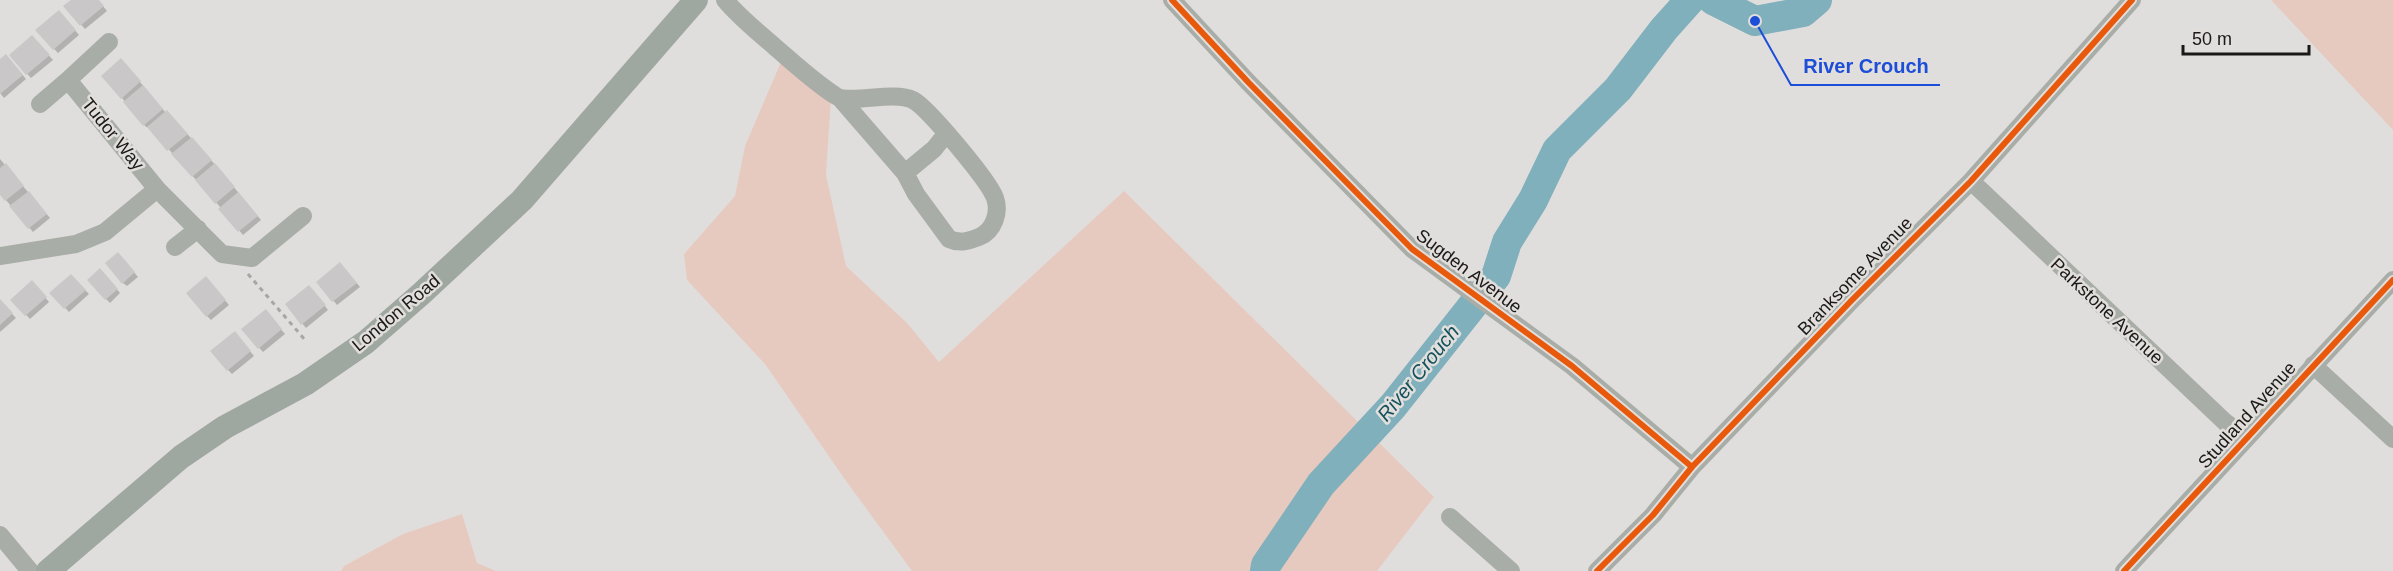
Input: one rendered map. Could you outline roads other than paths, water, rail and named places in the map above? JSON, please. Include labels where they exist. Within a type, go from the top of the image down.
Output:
[{"type":"main road","name":"London Road","points":[[48,571],[181,457],[225,427],[305,384],[366,342],[422,294],[522,200],[696,0]]},
{"type":"street","points":[[725,0],[738,15],[814,80],[840,98],[905,173],[916,194],[949,239],[955,242],[968,242],[984,235],[994,224],[997,211],[994,197],[973,164],[912,100],[882,96],[840,98]]},
{"type":"street","name":"Sugden Avenue","points":[[1172,0],[1412,249],[1572,366],[1692,467]]},
{"type":"street","name":"Branksome Avenue","points":[[1597,571],[1653,515],[1692,467],[1852,300],[1971,181],[2132,0]]},
{"type":"street","name":"Tudor Way","points":[[40,104],[109,42]]},
{"type":"street","name":"Tudor Way","points":[[68,80],[157,189],[222,254],[252,258],[303,216]]},
{"type":"street","points":[[905,173],[934,149],[946,134]]},
{"type":"street","name":"Parkstone Avenue","points":[[1971,181],[2216,414],[2246,438]]},
{"type":"street","name":"Tudor Way","points":[[0,256],[76,244],[105,232],[157,189]]},
{"type":"street","points":[[175,247],[198,229]]},
{"type":"street","name":"Studland Avenue","points":[[2124,571],[2393,280]]},
{"type":"street","points":[[2313,365],[2393,439]]},
{"type":"street","points":[[1450,517],[1510,571]]},
{"type":"street","points":[[0,535],[30,571]]},
{"type":"waterway","name":"River Crouch","points":[[1265,571],[1266,565],[1321,484],[1393,406],[1496,276],[1507,242],[1533,200],[1557,150],[1618,89],[1664,29],[1690,0]]},
{"type":"waterway","name":"River Crouch","points":[[1713,0],[1755,21],[1803,12],[1817,0]]},
{"type":"place","name":"River Crouch","points":[[1755,21]]}]
